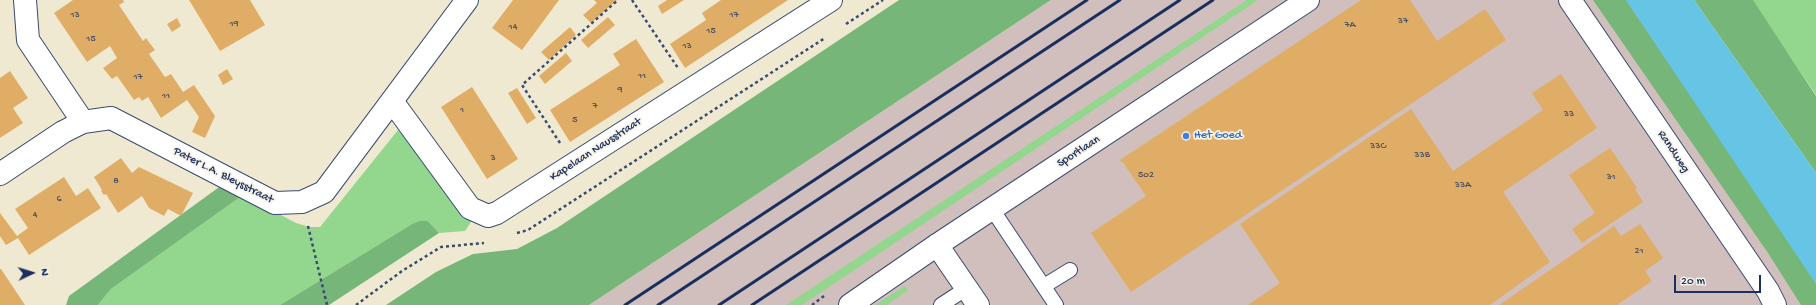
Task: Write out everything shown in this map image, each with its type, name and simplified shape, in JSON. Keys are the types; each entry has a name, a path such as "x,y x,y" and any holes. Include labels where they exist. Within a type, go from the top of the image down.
{"street":[{"path":"25,0 28,40 82,122"},
{"name":"Pater L.A. Bleysstraat","path":"0,174 63,132 82,122 111,118 275,203 302,202 324,192 467,0"},
{"name":"Kapelaan Nausstraat","path":"392,101 470,208 488,216 497,213 831,0"},
{"name":"Sportlaan","path":"850,305 937,245 1308,0"},
{"name":"Randweg","path":"1570,0 1768,291 1775,305"},
{"path":"937,245 972,297"}],"lane":[{"path":"992,209 1056,305"},
{"path":"1044,286 1070,270"},
{"path":"941,305 972,297"}],"path":[{"path":"573,164 522,85 618,0"},
{"path":"632,0 692,88"},
{"path":"302,202 327,305"}],"shaded area":[{"path":"1051,0 1654,0 1816,233 1816,305 589,305"}],"green space":[{"path":"899,0 1051,0 589,305 386,305 436,272 473,254 517,249 557,228"},
{"path":"1247,0 1258,0 802,305 786,305"},
{"path":"1593,0 1626,0 1805,265 1816,284 1816,305 1801,305 1768,253"},
{"path":"1694,0 1753,0 1816,96 1816,173"},
{"path":"1752,0 1816,0 1816,95"},
{"path":"398,130 473,219 465,231 439,233 428,221 412,224 280,305 98,305 111,289 243,195 296,223 309,227 320,227"},
{"path":"222,185 243,195 111,289 98,305 66,305 69,296"},
{"path":"420,221 428,221 439,233 329,305 280,305 412,224"},
{"path":"905,286 908,290 887,305 875,305"}],"water":[{"path":"1626,0 1694,0 1816,173 1816,284"}],"building":[{"path":"73,0 123,0 124,2 119,5 143,41 146,38 155,50 149,54 165,77 171,74 183,92 194,85 215,116 205,138 192,132 199,117 187,100 161,118 148,97 142,101 139,97 134,100 117,76 112,79 103,68 117,58 110,46 87,62 54,13"},
{"path":"189,0 250,0 265,25 220,51"},
{"path":"513,0 559,0 522,50 492,28"},
{"path":"594,0 617,0 591,23 583,15 597,3"},
{"path":"667,0 684,0 662,14 658,6"},
{"path":"721,0 788,0 685,68 670,44 706,20 702,13"},
{"path":"1361,0 1410,0 1437,41 1485,9 1506,40 1131,292 1091,233 1146,196 1120,160"},
{"path":"608,17 615,25 588,48 581,40"},
{"path":"177,18 181,26 172,32 167,24"},
{"path":"570,27 576,35 549,60 541,52"},
{"path":"636,39 664,82 570,142 550,110 620,65 613,54"},
{"path":"566,53 572,61 545,84 539,76"},
{"path":"227,69 233,79 223,85 218,75"},
{"path":"10,71 28,98 13,108 23,123 0,138 0,78"},
{"path":"1561,74 1597,128 1503,192 1550,262 1490,305 1248,305 1280,283 1240,224 1411,109 1453,171 1543,110 1532,93"},
{"path":"472,87 518,159 487,179 441,107"},
{"path":"517,88 536,118 527,124 508,93"},
{"path":"1610,148 1637,188 1635,189 1643,202 1582,243 1572,229 1595,213 1569,175"},
{"path":"121,158 132,173 139,167 193,193 181,216 168,209 164,216 149,208 142,196 118,213 106,194 104,195 101,191 102,190 94,177"},
{"path":"64,177 76,196 88,188 101,208 29,255 18,238 6,245 0,236 0,213 17,236 28,228 15,209"},
{"path":"1640,224 1663,258 1645,271 1652,281 1617,305 1499,305 1614,226 1621,236"},
{"path":"1,269 25,305 0,305"}],"railway":[{"path":"625,305 1087,0"},
{"path":"658,305 1120,0"},
{"path":"719,305 1180,0"},
{"path":"752,305 1213,0"}],"place":[{"name":"Het Goed","path":"1186,136"}]}
